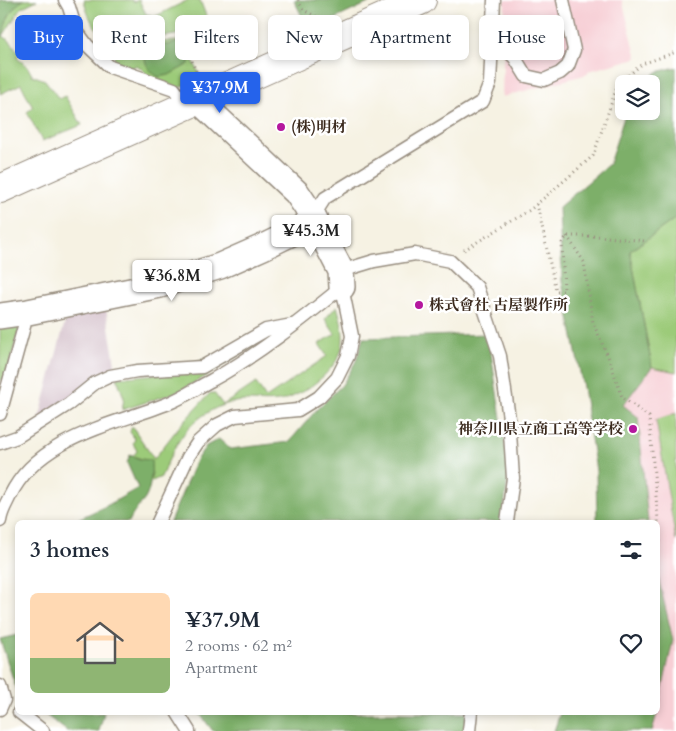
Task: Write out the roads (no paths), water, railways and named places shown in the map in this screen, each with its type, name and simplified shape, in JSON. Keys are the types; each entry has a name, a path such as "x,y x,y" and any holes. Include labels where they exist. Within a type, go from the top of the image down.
{"street":[{"path":"0,189 422,0"},
{"path":"192,103 297,193 312,217 341,279"},
{"path":"0,316 160,285 220,266 302,228 312,217"}],"lane":[{"path":"65,0 76,30 87,45 110,67 174,89 192,103"},
{"path":"493,15 494,0"},
{"path":"516,60 526,76 544,80 560,73 568,66 574,50 562,0"},
{"path":"312,217 325,198 483,101 490,83 491,60"},
{"path":"0,521 1,514 14,486 36,460 82,433 170,402 214,378 275,340 296,324 341,279 374,261 415,254 450,261 477,287 500,356 510,418 512,469 508,520"},
{"path":"159,520 188,457 198,442 216,425 235,416 298,410 319,397 337,378 348,356 352,336 341,279"},
{"path":"0,414 28,312"},
{"path":"0,443 24,432 69,404 95,383 110,376 137,371 202,367 266,330 296,324"},
{"path":"0,686 2,704 15,710"},
{"path":"22,715 43,731"},
{"path":"179,715 190,731"},
{"path":"469,731 471,715"}],"place":[{"name":"(株)明材","path":"281,127"},
{"name":"株式會社 古屋製作所","path":"419,305"},
{"name":"神奈川県立商工高等学校","path":"633,429"}]}
